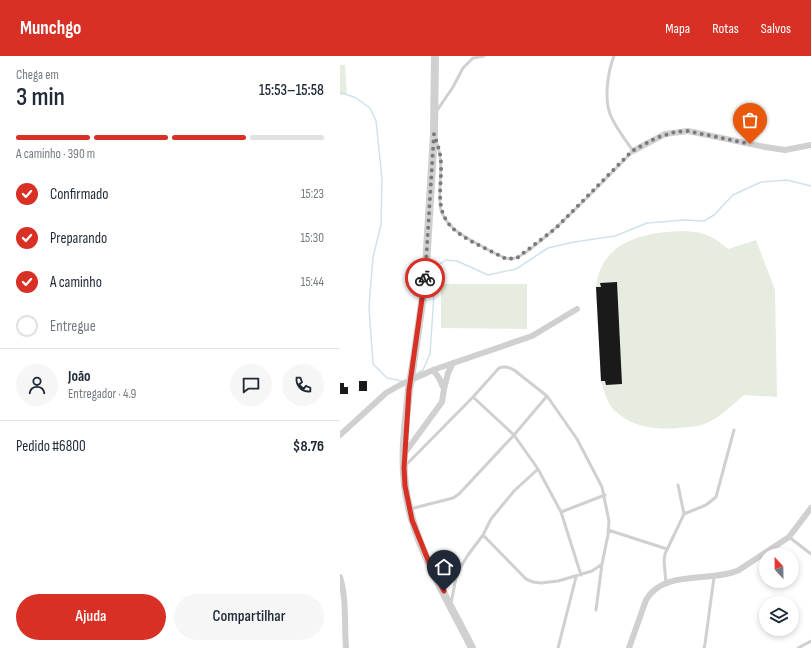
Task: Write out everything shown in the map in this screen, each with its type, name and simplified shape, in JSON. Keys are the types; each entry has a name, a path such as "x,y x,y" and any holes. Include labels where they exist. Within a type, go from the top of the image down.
{"street":[{"path":"435,56 434,134 425,282 409,390 404,454 405,486 412,520 430,565 472,648"},
{"path":"632,151 665,134 688,131 785,150 811,145"},
{"path":"340,435 386,393 409,380 452,363 532,336 577,309"},
{"path":"404,454 442,402 448,373 452,363"},
{"path":"433,370 439,378 444,390"},
{"path":"629,648 646,600 656,588 674,580 714,577 739,570 789,537 811,508"},
{"path":"340,577 343,587 345,606 346,648"}],"lane":[{"path":"434,115 453,87 463,68 473,58 484,56"},
{"path":"434,134 441,162 441,211 447,222 457,232 506,259 517,258 556,228 632,151 610,115 608,107 607,100 609,76 614,56"},
{"path":"404,468 473,397 496,371 503,367 509,367 514,370 547,396 577,439 599,480 605,495 608,530 596,610"},
{"path":"410,509 453,498 465,488 514,435 547,396"},
{"path":"473,397 514,435 538,469 561,512 581,575"},
{"path":"684,514 706,505 716,497 734,430"},
{"path":"450,605 457,573 483,535 491,519 499,508 538,469"},
{"path":"666,583 664,561 667,549 684,514 678,485"},
{"path":"561,512 605,495"},
{"path":"608,530 667,549"},
{"path":"483,535 526,579 533,582 541,583 576,577 592,572 602,564"},
{"path":"789,537 811,554"},
{"path":"558,648 576,577"},
{"path":"704,648 714,577"},
{"path":"798,648 811,641"}],"shaded area":[{"path":"340,65 345,65 347,95 340,95"},
{"path":"683,231 696,232 712,237 728,249 756,240 775,290 777,397 744,395 719,416 702,425 693,427 652,428 627,420 613,409 606,396 601,381 596,287 600,271 606,259 615,249 640,237"},
{"path":"441,284 527,284 527,329 441,328"}],"building":[{"path":"617,282 622,384 606,385 605,381 601,381 596,287 601,287 600,283"},
{"path":"359,381 367,381 367,391 359,391"},
{"path":"340,383 344,383 344,387 348,387 348,394 340,394"}],"waterway":[{"path":"340,92 356,98 370,108 376,121 382,179 381,225 373,257 369,307 373,364 387,378 402,381"},
{"path":"414,375 423,370 430,354 437,266 446,260 457,261 488,275 516,269 548,248 574,242 615,236 647,223 684,220 704,221 714,215 733,195 761,182 787,180 811,186"}],"way so far":[{"path":"425,278 434,134 441,162 441,211 447,222 457,232 506,259 517,258 556,228 632,151 656,138 665,134 688,131 750,144"}],"route":[{"path":"425,278 409,390 404,454 405,486 412,520 430,565 444,591"}]}
